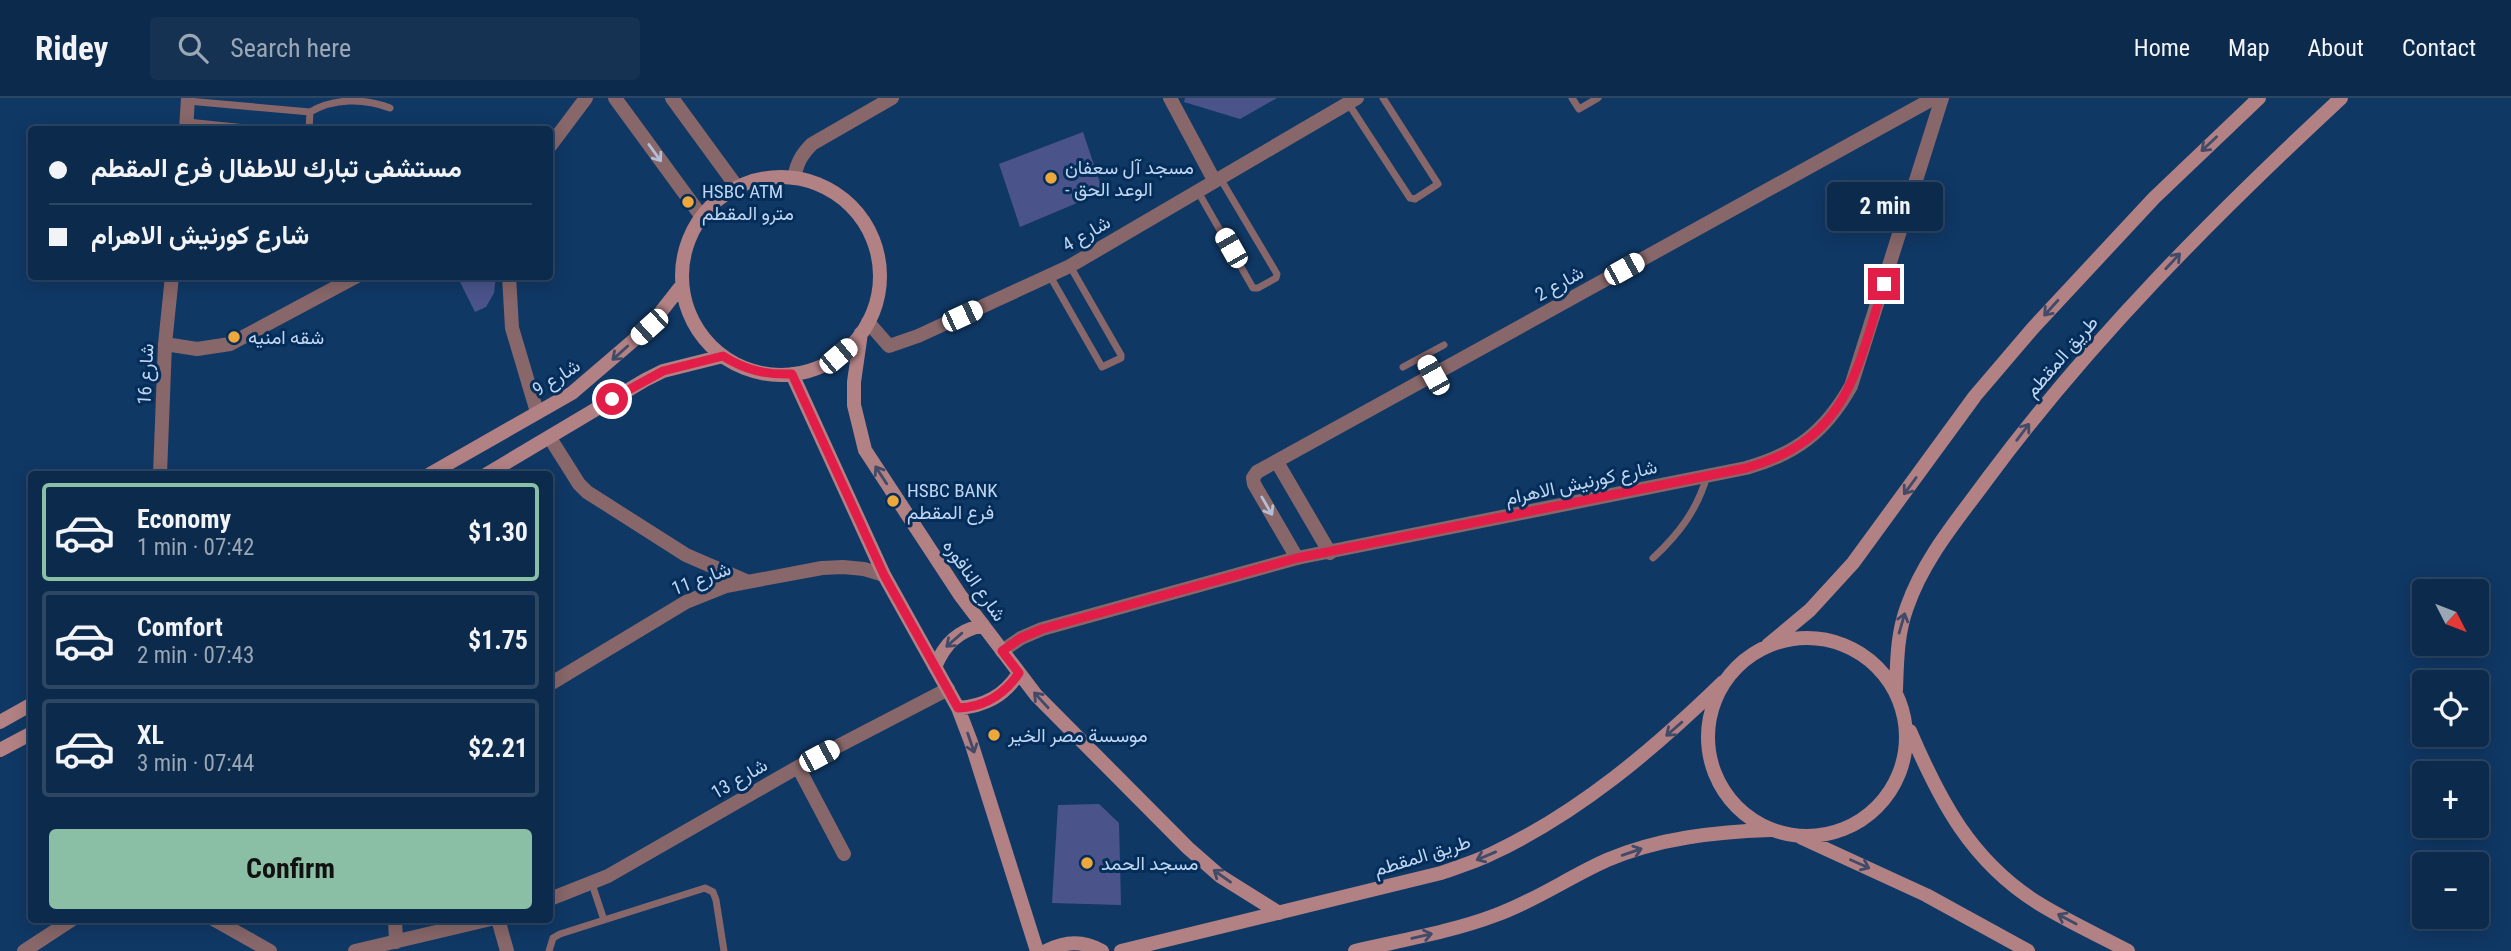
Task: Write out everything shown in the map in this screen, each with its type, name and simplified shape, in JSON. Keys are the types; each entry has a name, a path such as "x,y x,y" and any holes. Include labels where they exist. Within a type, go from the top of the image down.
{"main road":[{"name":"طريق المقطم","path":"1768,645 1810,610 1853,563 1975,396 2033,328 2154,198 2259,98"},
{"name":"طريق المقطم","path":"1896,690 1899,635 1919,578 1933,552 2026,427 2074,369 2178,256 2341,98"},
{"path":"775,177 813,182 830,190 859,214 869,230 879,267 876,304 865,328 850,346 831,361 808,371 792,374 777,375 748,369 723,356 710,345 691,317 682,285 684,256 694,229 702,217 712,205 737,187 755,180 775,177"},
{"name":"شارع 9","path":"435,471 572,393 649,327 682,285"},
{"name":"شارع النافوره","path":"865,328 854,382 854,405 865,450 960,595 1036,695 1204,863 1279,913"},
{"path":"491,471 654,376 723,356"},
{"path":"792,374 884,575 958,708 1037,951"},
{"path":"935,667 948,643 958,635 983,625"},
{"path":"1770,830 1745,815 1725,793 1712,767 1708,738 1712,709 1723,682 1744,661 1768,645 1797,638 1827,639 1854,649 1878,666 1896,690 1906,721 1945,806 1975,848 1994,869 2038,903 2128,951"},
{"path":"958,708 993,699 1003,692 1019,673"},
{"name":"طريق المقطم","path":"1121,951 1441,873 1490,855 1536,830 1616,776 1689,715 1723,682"},
{"path":"0,722 28,706"},
{"path":"1798,836 1824,835 1848,828 1870,814 1888,795 1900,773 1906,747 1906,721"},
{"path":"0,750 28,735"},
{"path":"1355,951 1467,925 1498,915 1607,860 1660,842 1714,832 1770,830 1798,836 1915,889 2028,951"},
{"path":"1046,951 1057,946 1078,943 1102,951"}],"street":[{"path":"553,142 586,98"},
{"path":"615,98 702,217"},
{"path":"672,98 737,187"},
{"path":"794,178 797,164 812,144 892,98"},
{"path":"1170,98 1217,179"},
{"name":"شارع 2","path":"1297,558 1254,484 1253,478 1257,472 1934,98"},
{"name":"شارع كورنيش الاهرام","path":"1002,651 1021,638 1042,629 1297,558 1708,476 1768,462 1789,452 1808,440 1839,406 1851,386 1942,98"},
{"path":"186,126 188,99"},
{"name":"شارع 4","path":"865,328 889,346 918,336 1049,275 1352,100"},
{"name":"شارع 16","path":"160,471 165,344 172,280"},
{"path":"165,344 197,349 230,344 350,280"},
{"path":"509,280 512,328 537,412"},
{"path":"550,438 587,492 687,555 747,582"},
{"path":"1277,462 1330,552"},
{"name":"شارع 11","path":"553,682 686,602 716,590 822,568 864,569 884,575"},
{"name":"شارع 13","path":"553,898 592,884 798,767 947,689"},
{"path":"798,767 844,854"},
{"path":"23,951 67,923"},
{"path":"221,923 270,951"},
{"path":"395,923 396,942"},
{"path":"355,951 474,923"},
{"path":"499,923 507,951"}],"lane":[{"path":"1352,100 1410,198 1415,200 1437,184 1383,98"},
{"path":"1572,98 1579,108 1598,98"},
{"path":"188,99 310,112 330,103 358,99 380,103 390,108"},
{"path":"309,126 310,112"},
{"path":"1197,190 1253,288 1258,288 1276,278 1276,274 1217,179"},
{"path":"1049,275 1102,366 1106,367 1121,358 1121,355 1070,265"},
{"path":"1403,368 1444,345"},
{"path":"1422,357 1433,375"},
{"path":"1653,558 1687,522 1700,501 1708,476"},
{"path":"592,884 604,920"},
{"path":"549,951 553,938 560,934 705,888 713,892 716,900 724,951"}],"building":[{"path":"1185,98 1277,98 1240,119 1184,102"},
{"name":"مسجد آل سعفان - الوعد الحق","path":"1083,132 1103,192 1020,227 999,164"},
{"path":"459,280 496,280 494,293 486,307 475,312"},
{"name":"مسجد الحمد","path":"1099,804 1119,823 1121,905 1052,903 1058,805"}],"place":[{"name":"مسجد آل سعفان - الوعد الحق","path":"1051,178"},
{"name":"HSBC ATM مترو المقطم","path":"688,202"},
{"name":"شقه امنيه","path":"234,337"},
{"name":"HSBC BANK فرع المقطم","path":"893,501"},
{"name":"موسسة مصر الخير","path":"994,735"},
{"name":"مسجد الحمد","path":"1087,863"}],"route":[{"path":"612,399 663,371 723,356 735,364 763,373 792,374 884,575 958,708 970,707 993,699 1012,683 1019,673 1002,651 1021,638 1042,629 1297,558 1768,462 1808,440 1839,406 1851,386 1884,284"}]}
